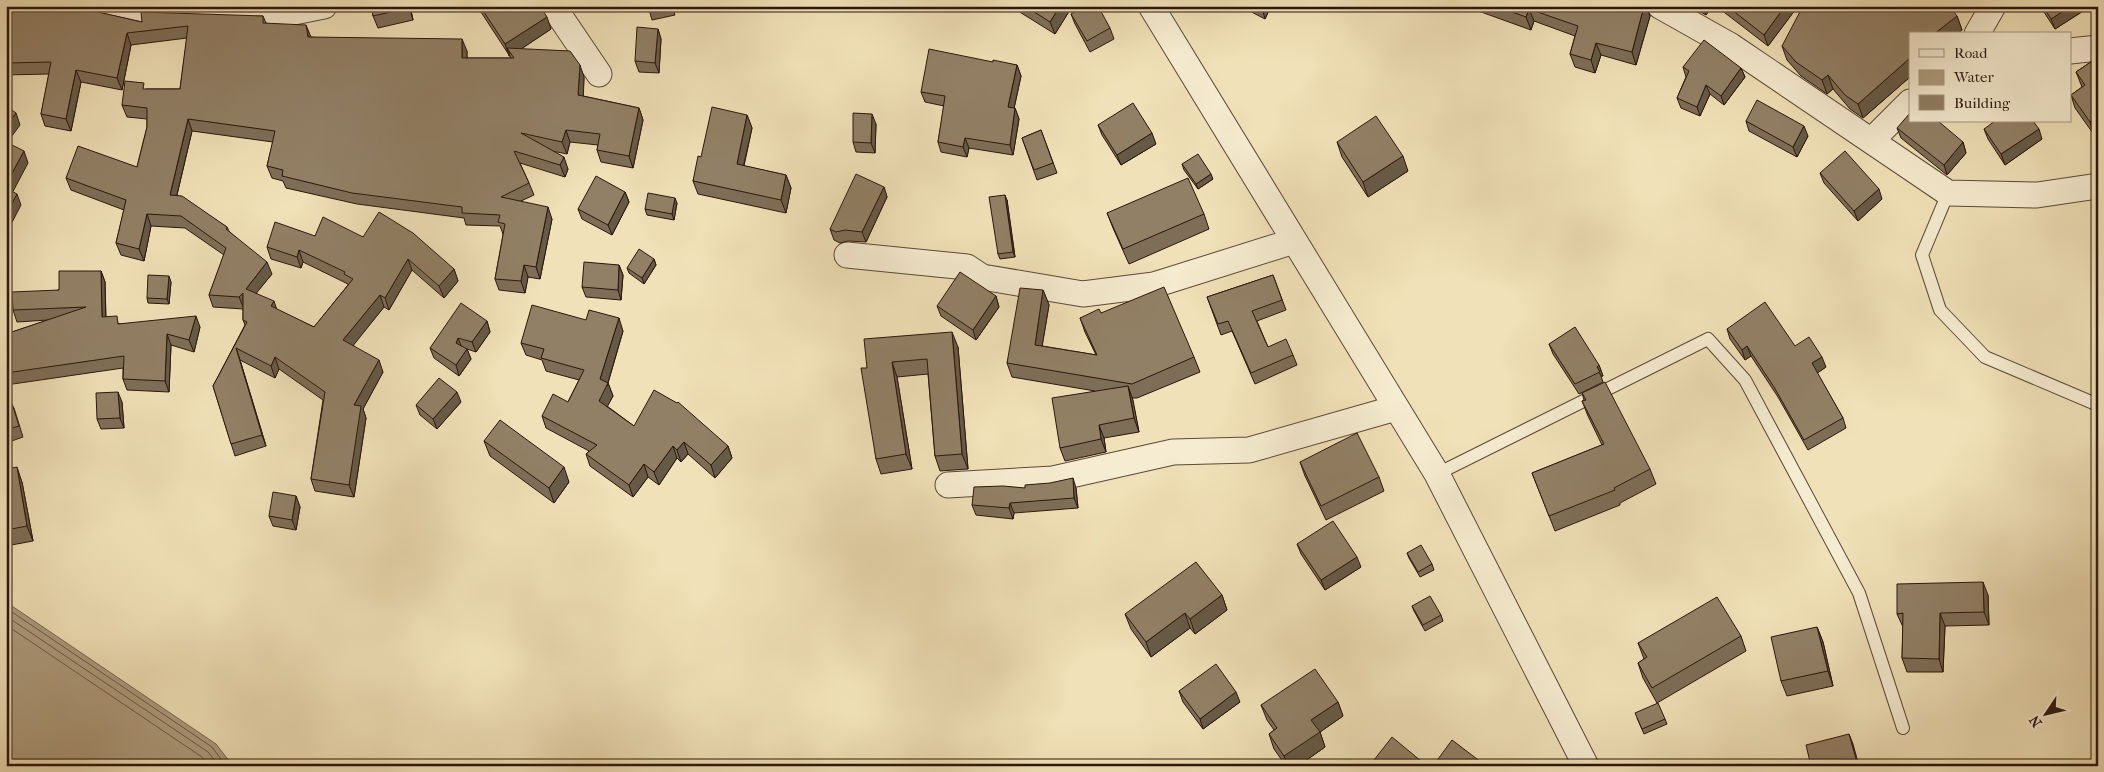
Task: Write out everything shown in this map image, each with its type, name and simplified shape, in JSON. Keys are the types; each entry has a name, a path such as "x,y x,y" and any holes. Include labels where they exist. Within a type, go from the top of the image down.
{"street":[{"path":"111,6 126,9 284,14 324,6"},
{"path":"553,6 599,74"},
{"path":"1151,6 1437,474 1584,765"},
{"path":"1660,6 1732,46 1948,193 2037,195 2098,186"},
{"path":"1979,32 1994,6"},
{"path":"2072,51 2098,48"},
{"path":"1872,140 1909,103"},
{"path":"847,255 967,267 982,277 1083,294 1154,285 1294,241"},
{"path":"948,485 1053,479 1173,452 1249,450 1396,408"}],"lane":[{"path":"1948,193 1922,256 1940,310 1985,357 2098,405"},
{"path":"1437,474 1708,339 1745,380 1859,593 1903,728"}],"water":[{"path":"6,602 216,744 233,766 6,766"}],"building":[{"path":"9,6 86,6 85,9 142,22 141,12 263,16 263,23 306,25 308,37 462,39 462,58 514,58 507,48 570,51 580,65 578,95 639,108 629,156 597,150 600,134 566,130 562,142 521,133 564,157 560,165 514,151 529,183 501,197 548,207 536,267 524,265 521,281 495,279 505,224 498,222 500,215 462,213 462,207 352,193 282,176 283,170 267,166 275,131 188,119 170,195 182,196 227,227 226,229 267,262 246,289 274,301 271,306 314,327 353,279 344,274 345,272 299,250 297,257 267,247 275,222 315,236 323,217 363,237 379,212 413,233 454,269 439,286 408,259 385,298 380,295 343,340 379,360 354,405 361,406 349,485 311,479 325,392 275,357 271,366 236,348 262,435 231,444 213,386 247,322 243,320 243,293 239,297 209,295 226,248 181,216 147,214 139,249 116,243 126,200 66,178 78,146 137,167 147,127 147,108 122,105 125,81 144,83 143,89 180,89 188,26 127,33 117,78 76,70 66,119 41,114 51,62 6,63 6,14"},
{"path":"371,6 409,6 409,8 373,16"},
{"path":"480,6 540,6 547,17 505,44"},
{"path":"648,6 666,6 649,10"},
{"path":"1025,6 1060,6 1050,22"},
{"path":"1085,6 1098,6 1110,28 1087,41 1071,14"},
{"path":"1496,6 1644,6 1632,52 1596,43 1591,60 1570,54 1578,26 1529,9 1526,17"},
{"path":"1727,6 1785,6 1764,35"},
{"path":"1803,6 1949,6 1957,16 1937,32 1909,32 1909,59 1858,104 1845,95 1828,75 1822,80 1796,62 1782,46"},
{"path":"2043,6 2071,6 2051,19"},
{"path":"637,27 658,29 655,63 635,61"},
{"path":"1704,40 1741,68 1721,96 1706,85 1697,107 1677,98 1689,71 1683,67"},
{"path":"929,49 1017,65 1008,107 1015,108 1010,145 965,138 963,147 938,142 945,96 921,92"},
{"path":"2098,57 2098,117 2090,122 2072,96 2072,94 2085,85 2076,72"},
{"path":"1757,100 1804,126 1793,147 1746,121"},
{"path":"1133,103 1152,133 1117,155 1098,125"},
{"path":"6,106 16,113 6,126"},
{"path":"712,107 747,115 737,164 786,175 781,200 693,181 698,156 701,157"},
{"path":"853,113 872,114 871,143 853,142"},
{"path":"1909,114 1909,122 1939,122 1963,142 1944,165 1897,128"},
{"path":"1376,116 1403,156 1363,182 1337,142"},
{"path":"1994,122 2034,122 2039,129 2001,154 1984,129"},
{"path":"1041,130 1053,163 1034,170 1022,138"},
{"path":"6,142 24,151 6,184"},
{"path":"1845,151 1879,189 1854,211 1820,173"},
{"path":"1198,154 1211,174 1196,184 1182,164"},
{"path":"856,174 884,187 862,232 845,230 836,232 830,229"},
{"path":"596,176 625,192 608,225 578,209"},
{"path":"1188,178 1204,214 1123,249 1107,213"},
{"path":"6,188 17,194 6,214"},
{"path":"648,193 675,198 672,214 645,209"},
{"path":"1005,195 1013,252 998,254 989,197"},
{"path":"639,249 654,259 642,278 627,268"},
{"path":"584,262 619,265 618,290 582,287"},
{"path":"59,271 101,271 102,317 117,316 118,324 196,316 189,340 167,334 165,381 123,379 124,356 6,373 6,334 86,307 13,310 12,292 59,290"},
{"path":"960,272 996,296 973,330 937,306"},
{"path":"148,275 169,276 167,299 147,298"},
{"path":"1273,275 1282,300 1252,311 1268,347 1286,339 1293,355 1251,373 1228,321 1218,324 1207,297"},
{"path":"1164,287 1194,357 1132,384 1007,363 1020,288 1043,290 1035,345 1097,355 1080,318 1099,309 1101,313"},
{"path":"1765,302 1795,346 1809,337 1822,357 1812,363 1843,418 1804,440 1774,387 1747,346 1742,350 1727,329"},
{"path":"461,303 487,321 472,342 458,338 456,343 467,349 456,365 430,348"},
{"path":"532,305 586,320 589,310 619,318 600,379 608,383 599,401 634,426 654,390 678,402 728,446 711,465 684,442 677,450 673,446 654,472 644,464 629,485 586,454 597,445 542,416 553,394 568,402 584,370 541,358 544,349 521,343"},
{"path":"1575,327 1599,365 1597,367 1600,372 1575,384 1549,344"},
{"path":"952,332 962,454 935,456 927,359 892,362 906,454 876,459 861,368 867,368 864,339"},
{"path":"439,378 457,392 433,419 416,405"},
{"path":"1605,382 1650,469 1614,488 1615,490 1549,516 1532,473 1604,444 1582,401 1586,400 1582,393"},
{"path":"1128,386 1134,418 1099,425 1101,439 1060,448 1052,398"},
{"path":"118,392 120,418 97,419 96,393"},
{"path":"6,397 10,397 19,426 6,430"},
{"path":"500,420 564,467 549,488 484,441"},
{"path":"1357,433 1379,477 1321,506 1300,462"},
{"path":"17,467 27,526 6,530 6,469"},
{"path":"1073,478 1074,498 1010,503 1009,508 972,505 974,487 1003,486 1025,488 1025,485 1050,483"},
{"path":"273,492 296,496 292,520 269,516"},
{"path":"1333,521 1357,557 1321,580 1297,544"},
{"path":"1421,545 1432,564 1418,572 1407,553"},
{"path":"1196,562 1222,595 1190,619 1185,613 1146,642 1125,614"},
{"path":"1983,582 1984,612 1940,613 1939,659 1902,658 1903,613 1897,614 1897,584"},
{"path":"1430,596 1441,615 1423,625 1412,606"},
{"path":"1717,597 1741,636 1652,688 1638,663 1647,657 1638,643"},
{"path":"1817,627 1828,671 1781,681 1771,637"},
{"path":"1216,664 1236,692 1200,719 1179,691"},
{"path":"1315,669 1338,702 1311,720 1320,732 1284,756 1269,734 1277,728 1261,705"},
{"path":"1658,703 1665,719 1642,729 1635,713"},
{"path":"1849,734 1858,766 1811,766 1806,745"},
{"path":"1392,737 1427,766 1382,766 1374,760"},
{"path":"1452,740 1481,762 1478,766 1433,766"}]}
